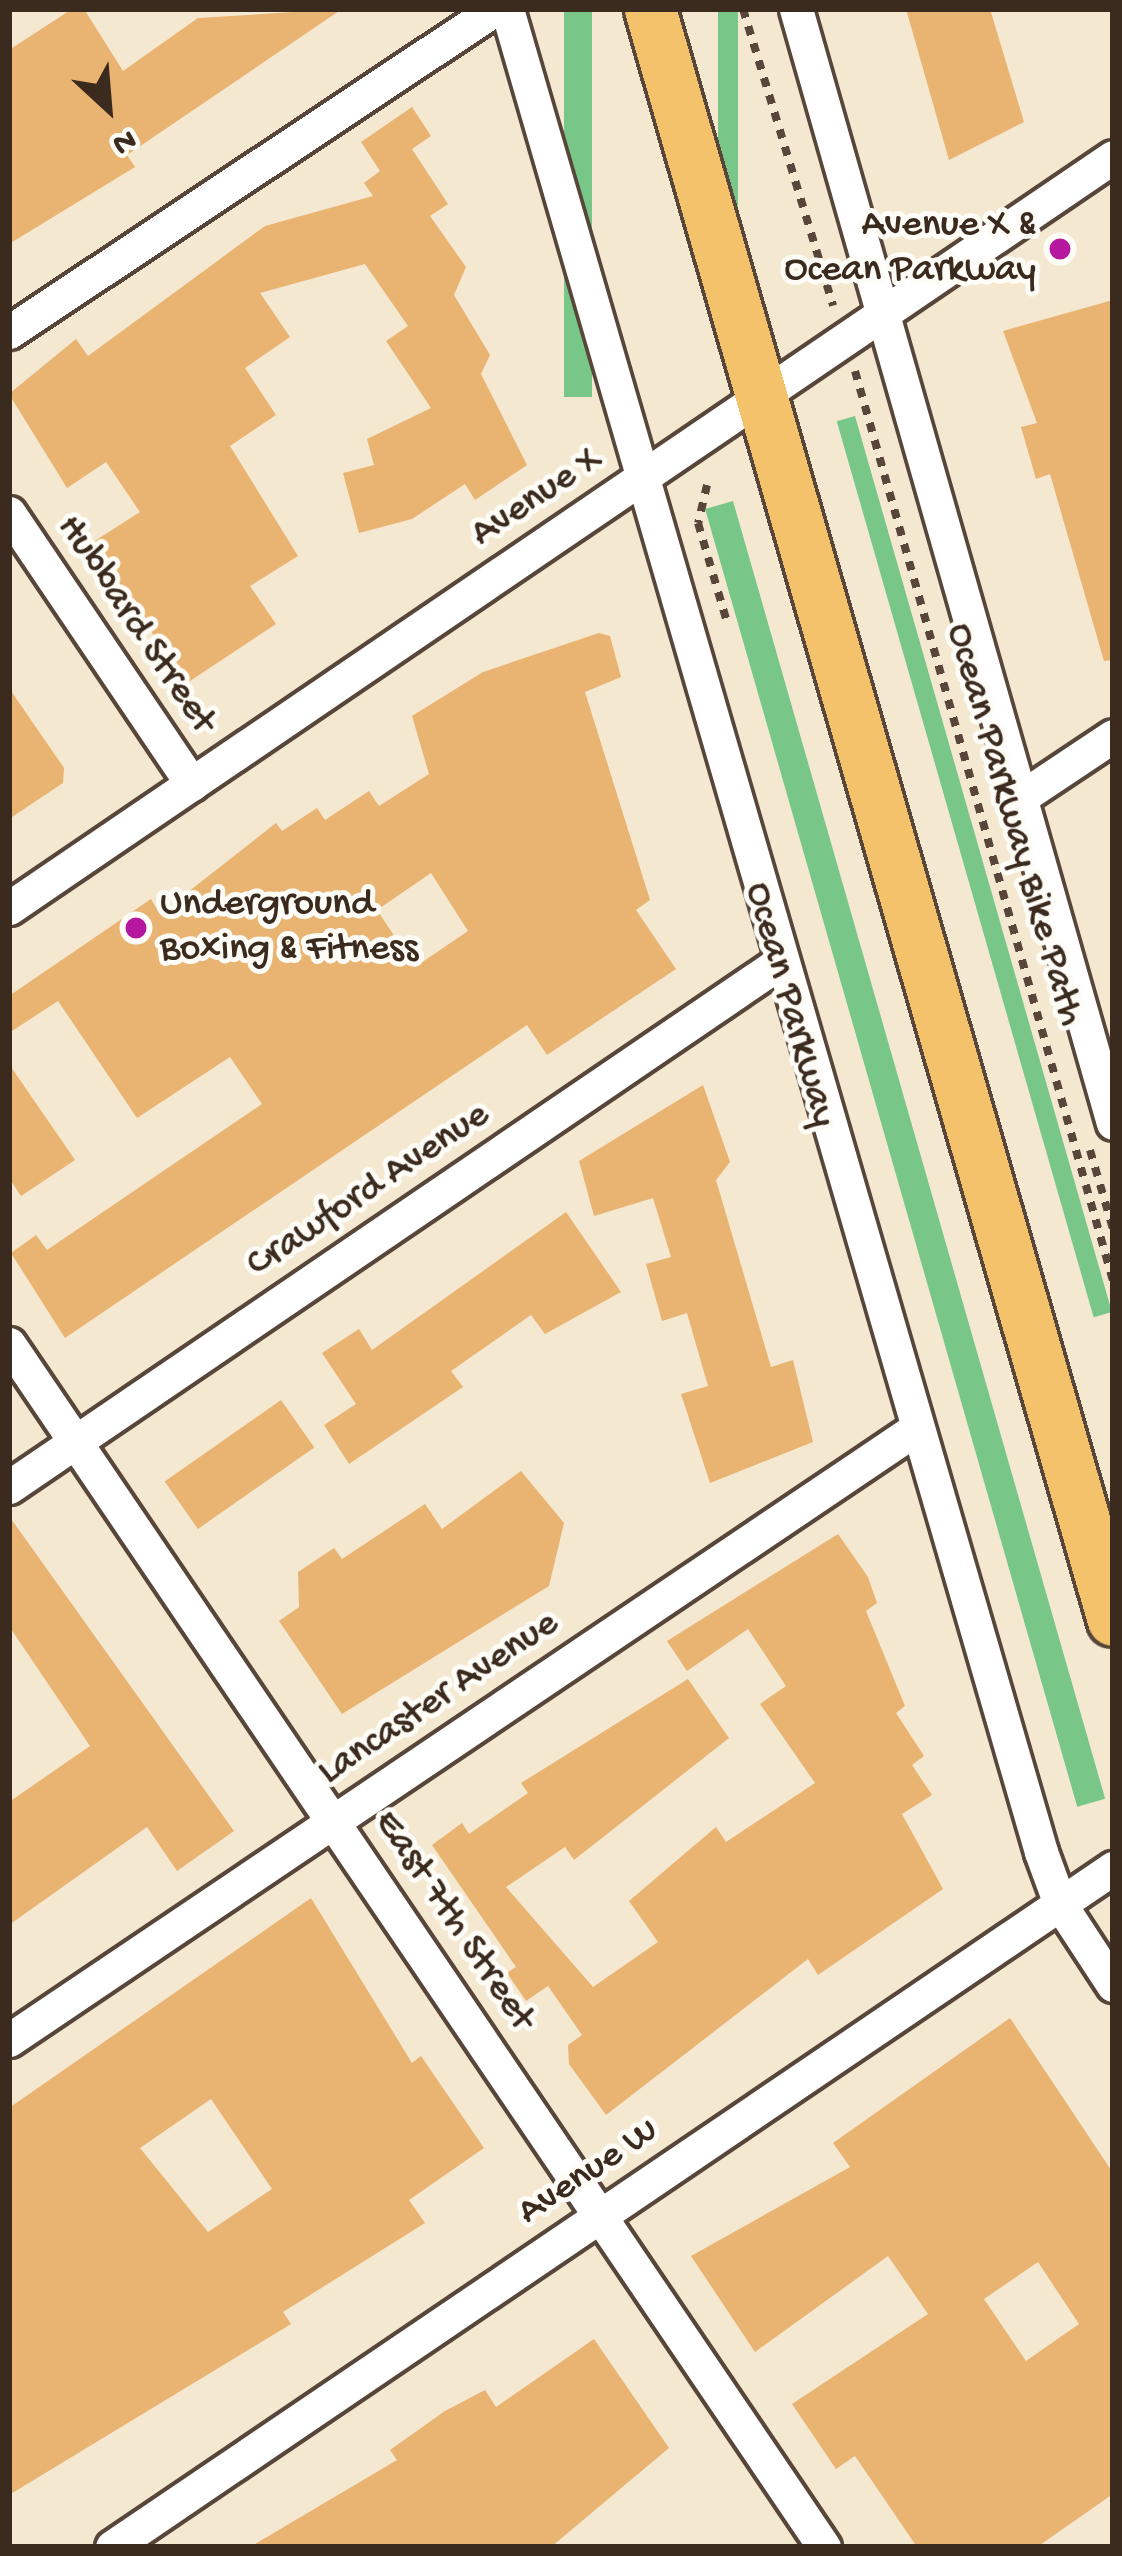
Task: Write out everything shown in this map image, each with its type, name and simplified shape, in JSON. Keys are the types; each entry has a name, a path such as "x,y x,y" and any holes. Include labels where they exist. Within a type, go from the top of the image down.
{"main road":[{"path":"650,9 1113,1620"}],"street":[{"path":"9,332 495,9"},
{"name":"Ocean Parkway","path":"507,9 776,965 1060,1904 1113,1985"},
{"path":"796,9 1017,800 1113,1123"},
{"name":"Avenue X","path":"9,908 1113,157"},
{"name":"Hubbard Street","path":"9,513 192,784"},
{"path":"1017,800 1113,736"},
{"name":"Crawford Avenue","path":"9,1487 776,965"},
{"name":"East 7th Street","path":"9,1344 824,2547"},
{"name":"Lancaster Avenue","path":"9,2040 917,1428"},
{"name":"Avenue W","path":"112,2547 1113,1868"}],"path":[{"path":"743,9 832,302"},
{"name":"Ocean Parkway Bike Path","path":"860,385 1113,1281"}],"green space":[{"path":"564,9 592,9 592,397 564,397"},
{"path":"718,9 738,9 738,288 718,288"},
{"path":"855,416 1112,1312 1094,1317 837,421"},
{"path":"733,501 1105,1799 1077,1807 705,509"}],"building":[{"path":"72,9 84,9 123,71 198,18 342,9 127,155 135,167 9,244 9,50"},
{"path":"906,9 990,9 1024,122 949,160"},
{"path":"412,107 431,136 412,149 448,204 430,216 466,267 454,295 490,355 481,374 527,465 475,500 465,484 412,519 359,533 343,473 374,465 367,439 431,408 386,341 408,326 365,264 260,293 290,337 245,368 276,415 230,446 298,556 250,586 276,624 187,683 90,544 140,512 106,462 67,488 9,394 76,339 88,356 265,226 373,196 364,183 380,171 361,142"},
{"path":"1113,300 1113,660 1104,661 1050,474 1036,479 1021,427 1037,423 1003,331"},
{"path":"599,633 610,636 621,677 585,692 650,900 636,910 676,969 547,1055 527,1025 65,1338 11,1253 36,1235 47,1250 262,1104 230,1057 137,1118 58,1001 9,1033 9,996 151,899 160,914 276,823 282,831 317,808 325,820 369,791 379,806 429,774 412,716 483,672","holes":["431,873 468,931 415,967 377,910"]},
{"path":"9,688 64,768 63,783 9,819"},
{"path":"9,1064 75,1160 21,1196 9,1178"},
{"path":"703,1085 730,1162 716,1180 771,1367 793,1360 813,1442 710,1483 681,1394 708,1386 687,1313 662,1321 646,1264 671,1257 653,1198 594,1216 579,1161"},
{"path":"566,1212 621,1292 545,1334 531,1315 451,1371 463,1387 349,1464 324,1425 356,1404 322,1353 359,1329 372,1350"},
{"path":"281,1400 314,1448 198,1529 165,1481"},
{"path":"521,1471 564,1523 549,1586 342,1714 279,1621 299,1607 298,1572 334,1548 342,1559 425,1504 442,1529"},
{"path":"9,1516 234,1831 177,1871 147,1827 9,1925 9,1802 90,1746 9,1626"},
{"path":"838,1534 868,1577 877,1603 866,1611 905,1706 896,1713 924,1756 912,1765 932,1795 902,1814 943,1889 818,1975 808,1959 606,2115 569,2064 568,2045 582,2035 548,1986 526,2001 507,1973 516,1967 432,1845 462,1823 469,1834 528,1793 521,1783 688,1679 729,1738 574,1860 565,1847 506,1887 593,1987 658,1942 629,1901 716,1827 726,1842 815,1783 760,1704 786,1686 748,1629 687,1671 667,1641"},
{"path":"311,1898 412,2063 421,2056 484,2148 409,2200 425,2223 283,2312 291,2324 9,2495 9,2108","holes":["211,2099 272,2189 208,2232 140,2148"]},
{"path":"1010,2018 1113,2173 1113,2494 1037,2547 917,2547 855,2456 836,2469 792,2404 928,2314 888,2256 755,2352 691,2256 850,2167 833,2143","holes":["1038,2262 1079,2324 1026,2361 984,2299"]},
{"path":"594,2339 669,2448 551,2547 250,2547 397,2460 390,2450 445,2411 485,2390 496,2407"}],"place":[{"name":"Avenue X & Ocean Parkway","path":"1060,249"},
{"name":"Underground Boxing & Fitness","path":"136,928"}]}
